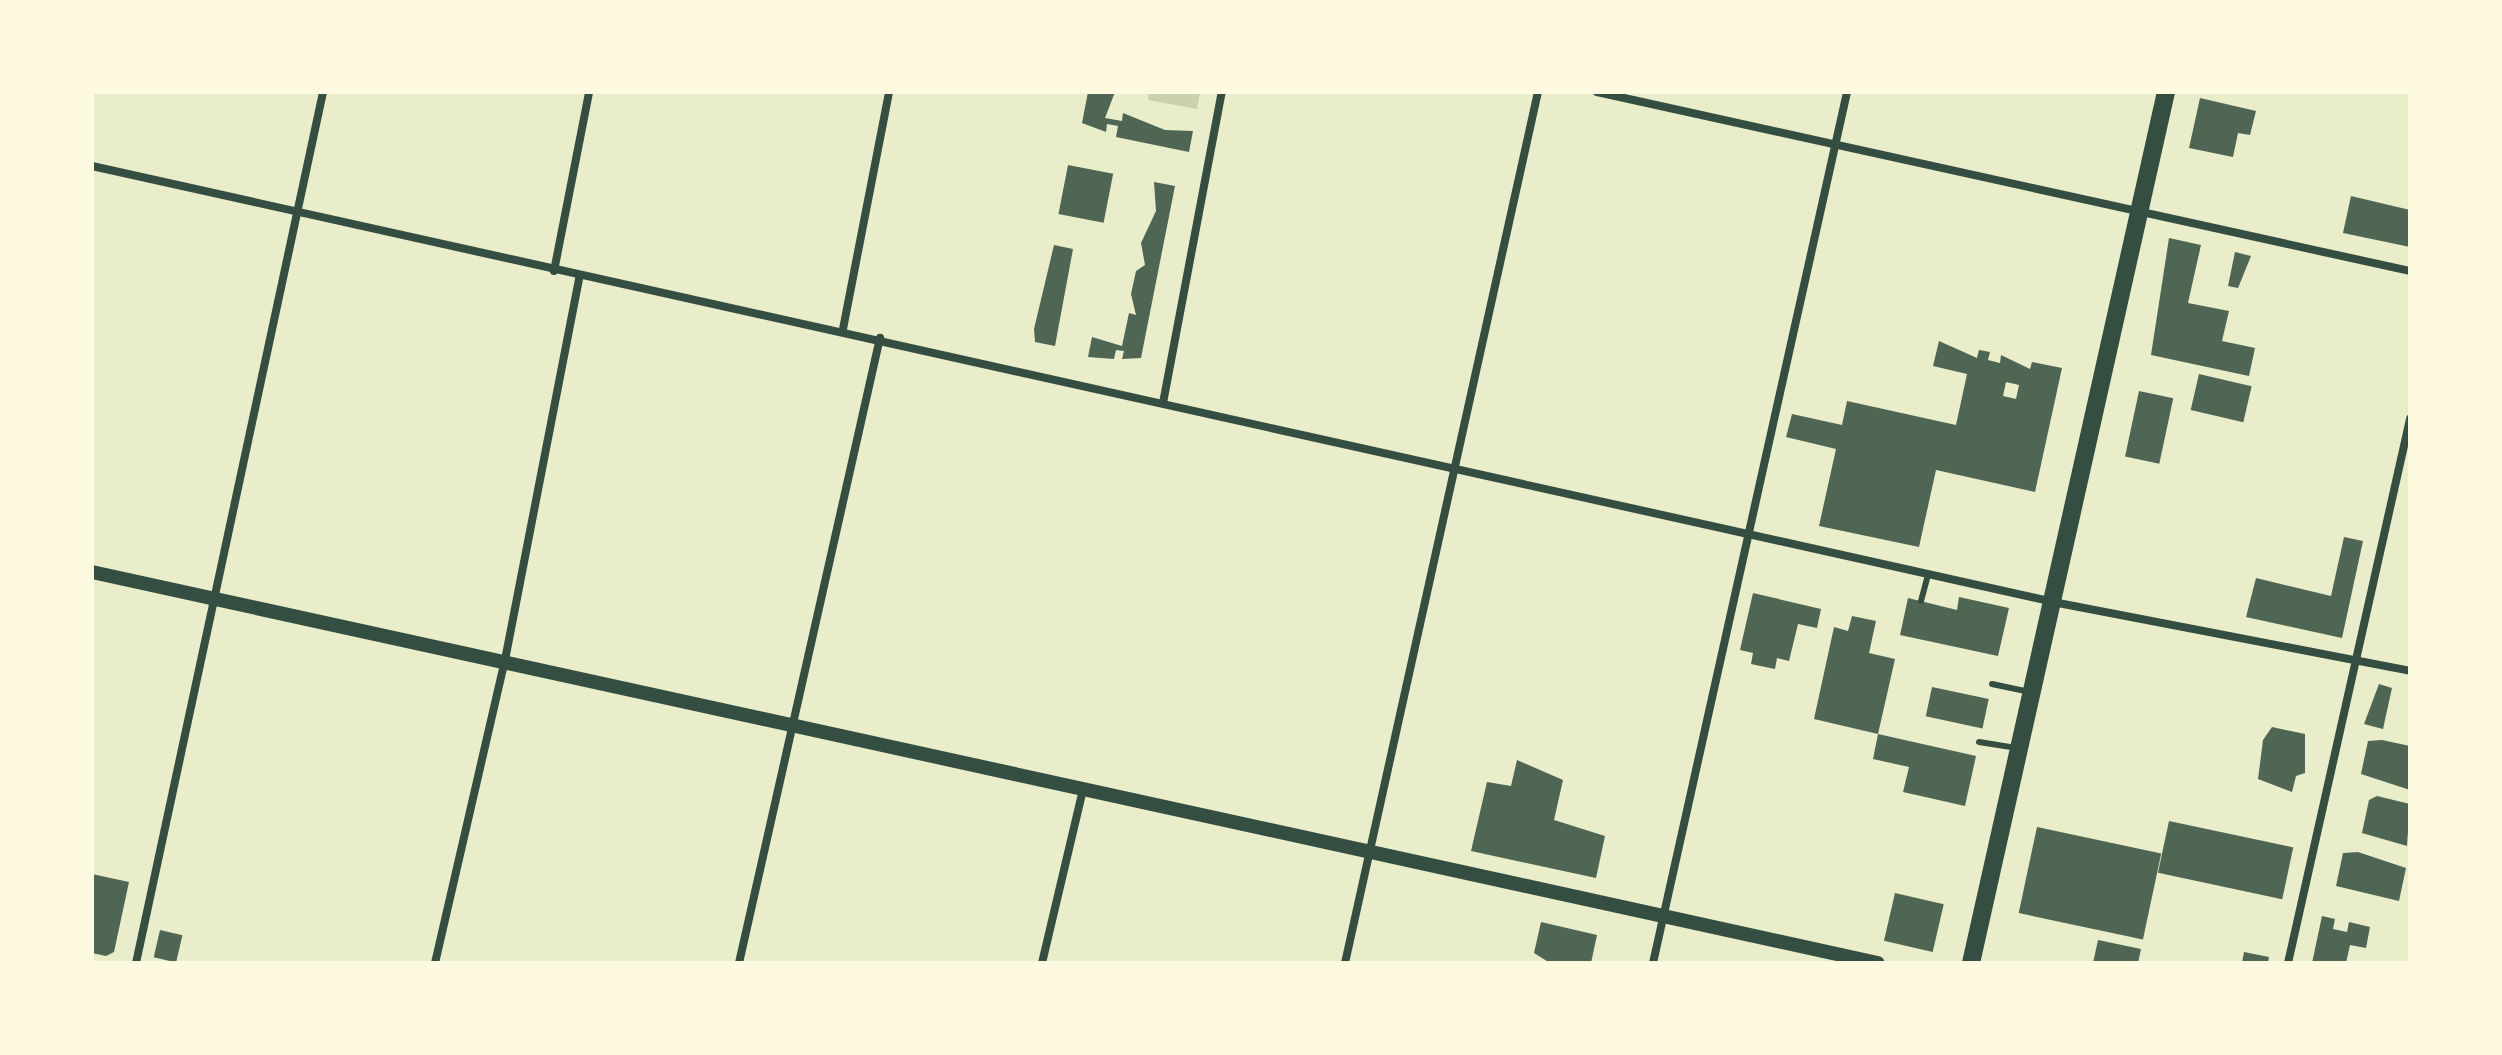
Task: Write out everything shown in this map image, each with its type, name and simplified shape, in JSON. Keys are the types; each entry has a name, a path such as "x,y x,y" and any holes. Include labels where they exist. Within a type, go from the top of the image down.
{"main road":[{"path":"1971,963 2166,92"}],"street":[{"path":"136,963 323,92"},
{"path":"554,271 589,92"},
{"path":"843,329 889,92"},
{"path":"1163,403 1222,92"},
{"path":"1345,963 1538,92"},
{"path":"1597,92 2139,215 2410,271"},
{"path":"1653,963 1752,535 1847,92"},
{"path":"92,166 300,210 554,271 843,329 2053,602 2410,671"},
{"path":"435,963 504,665 580,275"},
{"path":"739,963 880,338"},
{"path":"2288,963 2410,419"},
{"path":"92,572 504,665 1878,963"},
{"path":"1042,963 1083,790"}],"lane":[{"path":"1921,601 1928,574"},
{"path":"1992,684 2032,693"},
{"path":"1979,742 2019,749"}],"green space":[{"path":"1149,92 1200,92 1197,109 1148,100"}],"building":[{"path":"1088,92 1115,92 1105,118 1122,121 1123,113 1165,130 1193,131 1189,152 1116,137 1118,126 1107,124 1106,132 1082,123"},
{"path":"2200,98 2256,111 2250,135 2238,133 2233,157 2189,148"},
{"path":"1068,165 1113,174 1104,223 1058,214"},
{"path":"1154,182 1175,186 1141,358 1122,359 1124,351 1116,350 1114,359 1088,357 1092,337 1122,346 1129,313 1136,315 1131,294 1136,271 1145,265 1141,243 1156,211"},
{"path":"2351,196 2410,210 2410,247 2343,233"},
{"path":"2169,238 2201,245 2188,303 2229,311 2222,341 2255,348 2249,376 2151,355"},
{"path":"1054,245 1073,249 1055,346 1035,342 1034,329"},
{"path":"2235,252 2251,256 2238,288 2228,286"},
{"path":"1939,341 1977,358 1979,350 1990,352 1988,360 2000,363 2001,355 2030,369 2032,362 2062,368 2035,492 1936,470 1919,547 1819,526 1836,449 1786,437 1792,414 1842,425 1847,401 1956,425 1967,374 1933,366","holes":["2006,382 2019,385 2016,399 2003,396"]},
{"path":"2199,374 2252,386 2243,422 2191,410"},
{"path":"2139,391 2173,398 2159,464 2125,457"},
{"path":"2344,537 2363,541 2342,638 2246,617 2256,578 2331,596"},
{"path":"1753,593 1821,609 1817,628 1798,624 1789,661 1777,658 1775,669 1751,664 1753,653 1740,650"},
{"path":"1959,597 2009,608 1998,656 1900,635 1908,598 1957,610"},
{"path":"1852,616 1876,621 1869,653 1895,659 1878,734 1814,719 1834,627 1848,631"},
{"path":"2379,684 2392,688 2383,729 2364,724"},
{"path":"1932,687 1989,699 1982,728 1926,716"},
{"path":"2272,727 2305,734 2305,773 2296,776 2292,792 2258,779 2263,740"},
{"path":"1878,734 1976,756 1965,806 1903,792 1909,767 1873,759"},
{"path":"2382,740 2410,746 2410,790 2361,774 2368,741"},
{"path":"1517,760 1563,780 1554,820 1605,836 1596,878 1471,851 1487,782 1511,786"},
{"path":"2377,796 2410,804 2407,846 2362,833 2369,800"},
{"path":"2169,821 2293,847 2282,899 2158,873"},
{"path":"2037,827 2161,853 2143,939 2019,913"},
{"path":"2358,852 2406,868 2399,901 2336,886 2343,853"},
{"path":"92,874 129,882 114,952 106,956 92,953"},
{"path":"1895,893 1944,904 1933,952 1884,941"},
{"path":"2322,916 2335,919 2333,929 2347,932 2349,922 2370,927 2366,948 2350,945 2346,963 2312,963"},
{"path":"1541,922 1597,935 1591,963 1550,963 1534,953"},
{"path":"160,930 182,935 176,962 154,957"},
{"path":"2098,940 2141,949 2138,963 2093,963"},
{"path":"2244,952 2269,957 2268,963 2242,963"}]}
